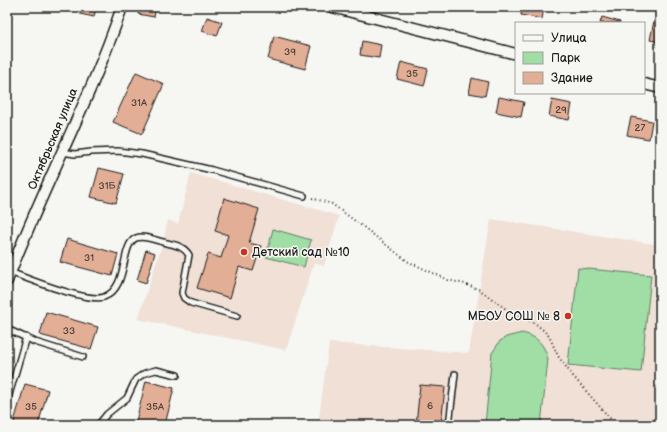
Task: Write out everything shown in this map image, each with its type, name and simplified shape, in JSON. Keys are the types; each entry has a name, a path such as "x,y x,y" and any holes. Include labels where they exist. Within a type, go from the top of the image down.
{"street":[{"name":"Октябрьская улица","path":"9,277 61,152 110,42 122,7"},
{"path":"332,7 515,54"},
{"path":"645,84 660,88"}],"lane":[{"path":"61,152 75,154 118,151 142,154 212,170 304,196"},
{"path":"9,277 67,292 98,298 104,297 117,287 130,245 135,238 143,238 181,247 189,255 182,293 184,298 191,302 237,316"},
{"path":"7,329 35,342 83,357"},
{"path":"7,402 26,338"},
{"path":"98,425 106,414 127,398 136,379 145,373 156,370 178,375"},
{"path":"449,425 455,374"}],"path":[{"path":"304,196 332,204 407,261 448,280 465,284 480,290 510,312 536,324 549,336 558,356 616,425"}],"shaded area":[{"name":"Детский сад №10","path":"191,173 339,216 324,266 314,263 286,350 138,319 163,242 168,220 178,224"},
{"name":"МБОУ СОШ № 8","path":"491,219 660,245 660,425 318,425 329,343 469,353"}],"green space":[{"path":"273,229 311,240 304,267 266,257"},
{"path":"578,268 651,275 641,372 568,365"},
{"path":"522,333 532,336 542,345 548,359 541,425 485,425 492,353 500,341 506,337"}],"building":[{"path":"81,7 96,7 94,17 80,14"},
{"path":"139,7 156,7 154,17 138,14"},
{"path":"522,7 544,7 542,19 521,15"},
{"path":"207,17 222,22 217,36 202,31"},
{"path":"602,17 620,22 600,22"},
{"path":"654,21 660,23 660,42 650,40"},
{"path":"274,36 311,46 305,69 268,59"},
{"path":"362,41 381,45 379,58 360,55"},
{"path":"401,62 428,69 424,86 397,79"},
{"path":"136,72 164,84 142,134 113,122"},
{"path":"472,78 488,82 485,96 469,93"},
{"path":"499,97 524,102 521,117 496,112"},
{"path":"552,100 572,104 569,120 549,116"},
{"path":"631,117 652,121 649,139 627,135"},
{"path":"99,168 124,174 116,203 91,197"},
{"path":"224,198 259,209 249,243 261,246 253,271 239,267 230,298 197,288 208,254 221,258 228,235 215,231"},
{"path":"67,239 118,254 112,276 60,262"},
{"path":"146,250 155,253 146,283 137,280"},
{"path":"46,312 98,327 91,349 40,335"},
{"path":"146,381 174,388 165,425 135,425"},
{"path":"25,384 48,390 38,425 13,425"},
{"path":"420,385 445,387 441,425 416,425"}],"place":[{"name":"Детский сад №10","path":"244,252"},
{"name":"МБОУ СОШ № 8","path":"568,316"}]}
